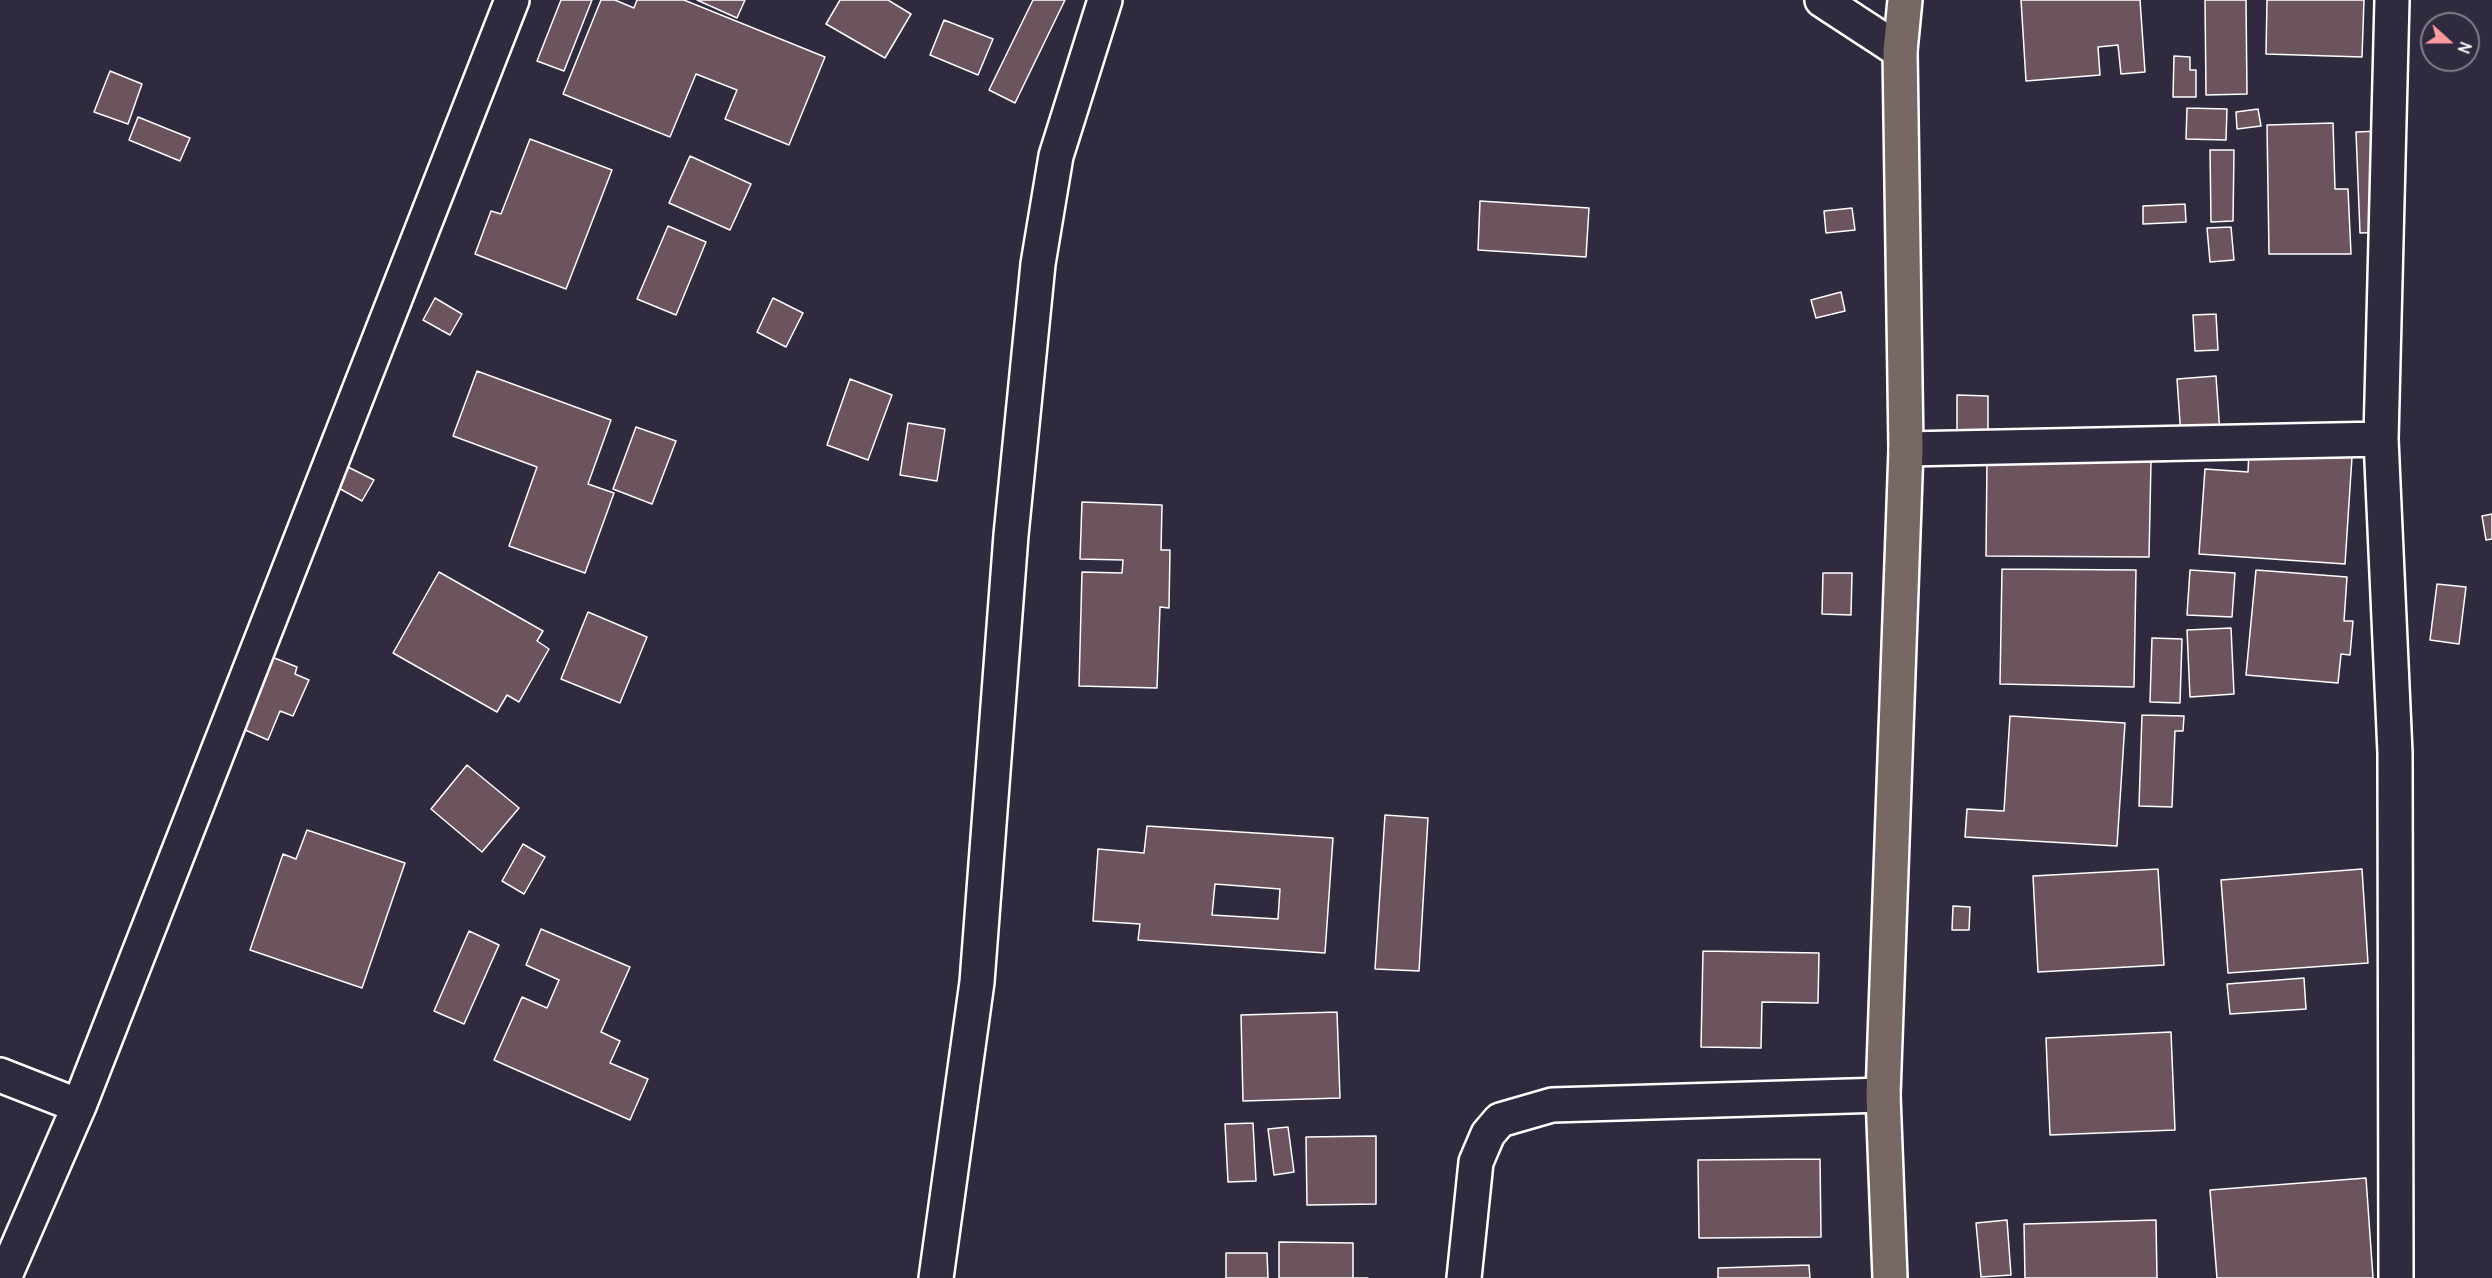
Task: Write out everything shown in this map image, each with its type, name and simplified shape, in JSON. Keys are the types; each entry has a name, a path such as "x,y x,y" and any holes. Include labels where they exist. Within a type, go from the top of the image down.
{"main road":[{"path":"1890,1278 1883,1095 1906,449 1900,51 1905,0"}],"street":[{"path":"4,1278 79,1106 512,0"},
{"path":"936,1278 977,982 1011,535 1038,264 1056,156 1105,0"},
{"path":"1822,0 1900,51"},
{"path":"2392,0 2381,439 2395,753 2396,1278"},
{"path":"1906,449 2381,439"},
{"path":"0,1074 79,1106"},
{"path":"1464,1278 1476,1162 1488,1134 1500,1120 1552,1105 1883,1095"}],"building":[{"path":"561,0 592,0 564,71 537,61"},
{"path":"601,0 615,0 634,8 637,0 684,0 825,57 789,145 725,119 737,90 696,74 670,137 563,94"},
{"path":"697,0 745,0 737,18"},
{"path":"840,0 888,0 911,14 885,58 826,24"},
{"path":"1033,0 1065,0 1015,103 989,90"},
{"path":"2021,0 2140,0 2145,72 2121,74 2118,45 2098,47 2100,75 2026,81"},
{"path":"2205,0 2246,0 2247,94 2206,95"},
{"path":"2267,0 2364,0 2362,57 2266,54"},
{"path":"944,20 993,39 978,75 930,55"},
{"path":"2174,56 2190,57 2190,70 2196,70 2196,97 2173,97"},
{"path":"110,71 142,84 128,124 94,112"},
{"path":"2187,108 2227,109 2226,140 2186,139"},
{"path":"2258,109 2261,126 2237,129 2236,112"},
{"path":"138,117 190,138 180,161 129,140"},
{"path":"2333,123 2335,189 2348,189 2351,254 2269,254 2267,125"},
{"path":"2380,131 2386,232 2360,233 2356,132"},
{"path":"530,139 612,170 566,289 475,254 491,211 501,214"},
{"path":"2210,150 2234,150 2233,221 2211,222"},
{"path":"690,156 751,184 730,230 669,203"},
{"path":"1480,201 1589,208 1586,257 1478,250"},
{"path":"2185,204 2186,222 2143,224 2143,206"},
{"path":"1852,208 1855,230 1826,233 1824,211"},
{"path":"668,226 706,242 676,315 637,299"},
{"path":"2231,227 2234,260 2210,262 2207,228"},
{"path":"1841,292 1845,311 1816,318 1811,300"},
{"path":"435,298 462,314 450,335 423,320"},
{"path":"773,298 803,313 786,347 757,332"},
{"path":"2216,314 2218,350 2195,351 2193,315"},
{"path":"477,371 611,420 588,484 614,493 585,573 509,546 537,467 453,436"},
{"path":"2216,376 2220,434 2181,437 2177,379"},
{"path":"850,379 892,395 868,460 827,445"},
{"path":"1957,395 1988,396 1988,433 1957,432"},
{"path":"908,423 945,429 937,481 900,475"},
{"path":"636,427 676,441 652,504 613,489"},
{"path":"2249,451 2352,457 2345,564 2199,554 2205,469 2248,472"},
{"path":"1987,459 2151,461 2149,557 1986,556"},
{"path":"346,466 374,480 362,501 335,486"},
{"path":"1082,502 1162,505 1161,550 1170,550 1169,608 1160,607 1157,688 1079,686 1082,572 1122,573 1123,560 1080,559"},
{"path":"2492,514 2492,539 2486,540 2482,516"},
{"path":"2002,569 2136,570 2134,687 2000,684"},
{"path":"2190,570 2235,573 2232,617 2187,615"},
{"path":"2256,570 2347,577 2344,621 2353,621 2350,655 2341,654 2338,683 2246,675"},
{"path":"439,572 543,631 537,641 549,649 519,702 507,695 497,712 393,653"},
{"path":"1823,573 1852,573 1851,615 1822,614"},
{"path":"2437,584 2466,587 2459,644 2430,640"},
{"path":"588,612 647,637 620,703 561,679"},
{"path":"2231,628 2234,694 2190,697 2187,630"},
{"path":"2152,638 2182,639 2180,703 2150,702"},
{"path":"272,657 297,667 295,674 309,680 293,716 280,711 268,740 243,729"},
{"path":"2142,715 2184,716 2183,731 2175,731 2172,807 2139,806"},
{"path":"2010,716 2125,723 2117,846 1965,837 1967,809 2004,811"},
{"path":"467,765 519,808 482,852 431,809"},
{"path":"1385,815 1428,818 1419,971 1375,969"},
{"path":"1147,826 1333,838 1325,953 1138,940 1140,924 1093,921 1098,849 1144,853","holes":["1215,884 1280,889 1278,919 1212,915"]},
{"path":"307,830 405,863 362,988 250,950 283,854 296,859"},
{"path":"523,844 545,857 524,894 502,881"},
{"path":"2158,869 2164,965 2038,972 2033,876"},
{"path":"2362,869 2368,963 2228,973 2221,880"},
{"path":"1953,906 1970,907 1969,930 1952,930"},
{"path":"541,929 630,967 601,1032 620,1041 610,1063 648,1079 630,1120 494,1060 522,997 547,1008 559,980 526,965"},
{"path":"469,931 499,945 464,1024 434,1011"},
{"path":"1703,951 1819,953 1818,1003 1762,1002 1761,1048 1701,1047"},
{"path":"2304,978 2306,1009 2230,1014 2227,984"},
{"path":"1337,1012 1340,1098 1243,1101 1241,1015"},
{"path":"2171,1032 2175,1130 2050,1135 2046,1038"},
{"path":"1253,1123 1256,1181 1228,1182 1225,1124"},
{"path":"1288,1127 1294,1172 1274,1175 1268,1129"},
{"path":"1376,1136 1376,1204 1307,1205 1306,1137"},
{"path":"1820,1159 1821,1237 1699,1238 1698,1160"},
{"path":"2366,1178 2373,1278 2217,1278 2210,1190"},
{"path":"2007,1220 2011,1275 1981,1277 1976,1223"},
{"path":"2156,1220 2157,1278 2025,1278 2024,1224"},
{"path":"1279,1242 1353,1243 1353,1278 1279,1278"},
{"path":"1226,1253 1267,1253 1268,1278 1226,1278"},
{"path":"1809,1265 1810,1278 1718,1278 1718,1268"}]}
